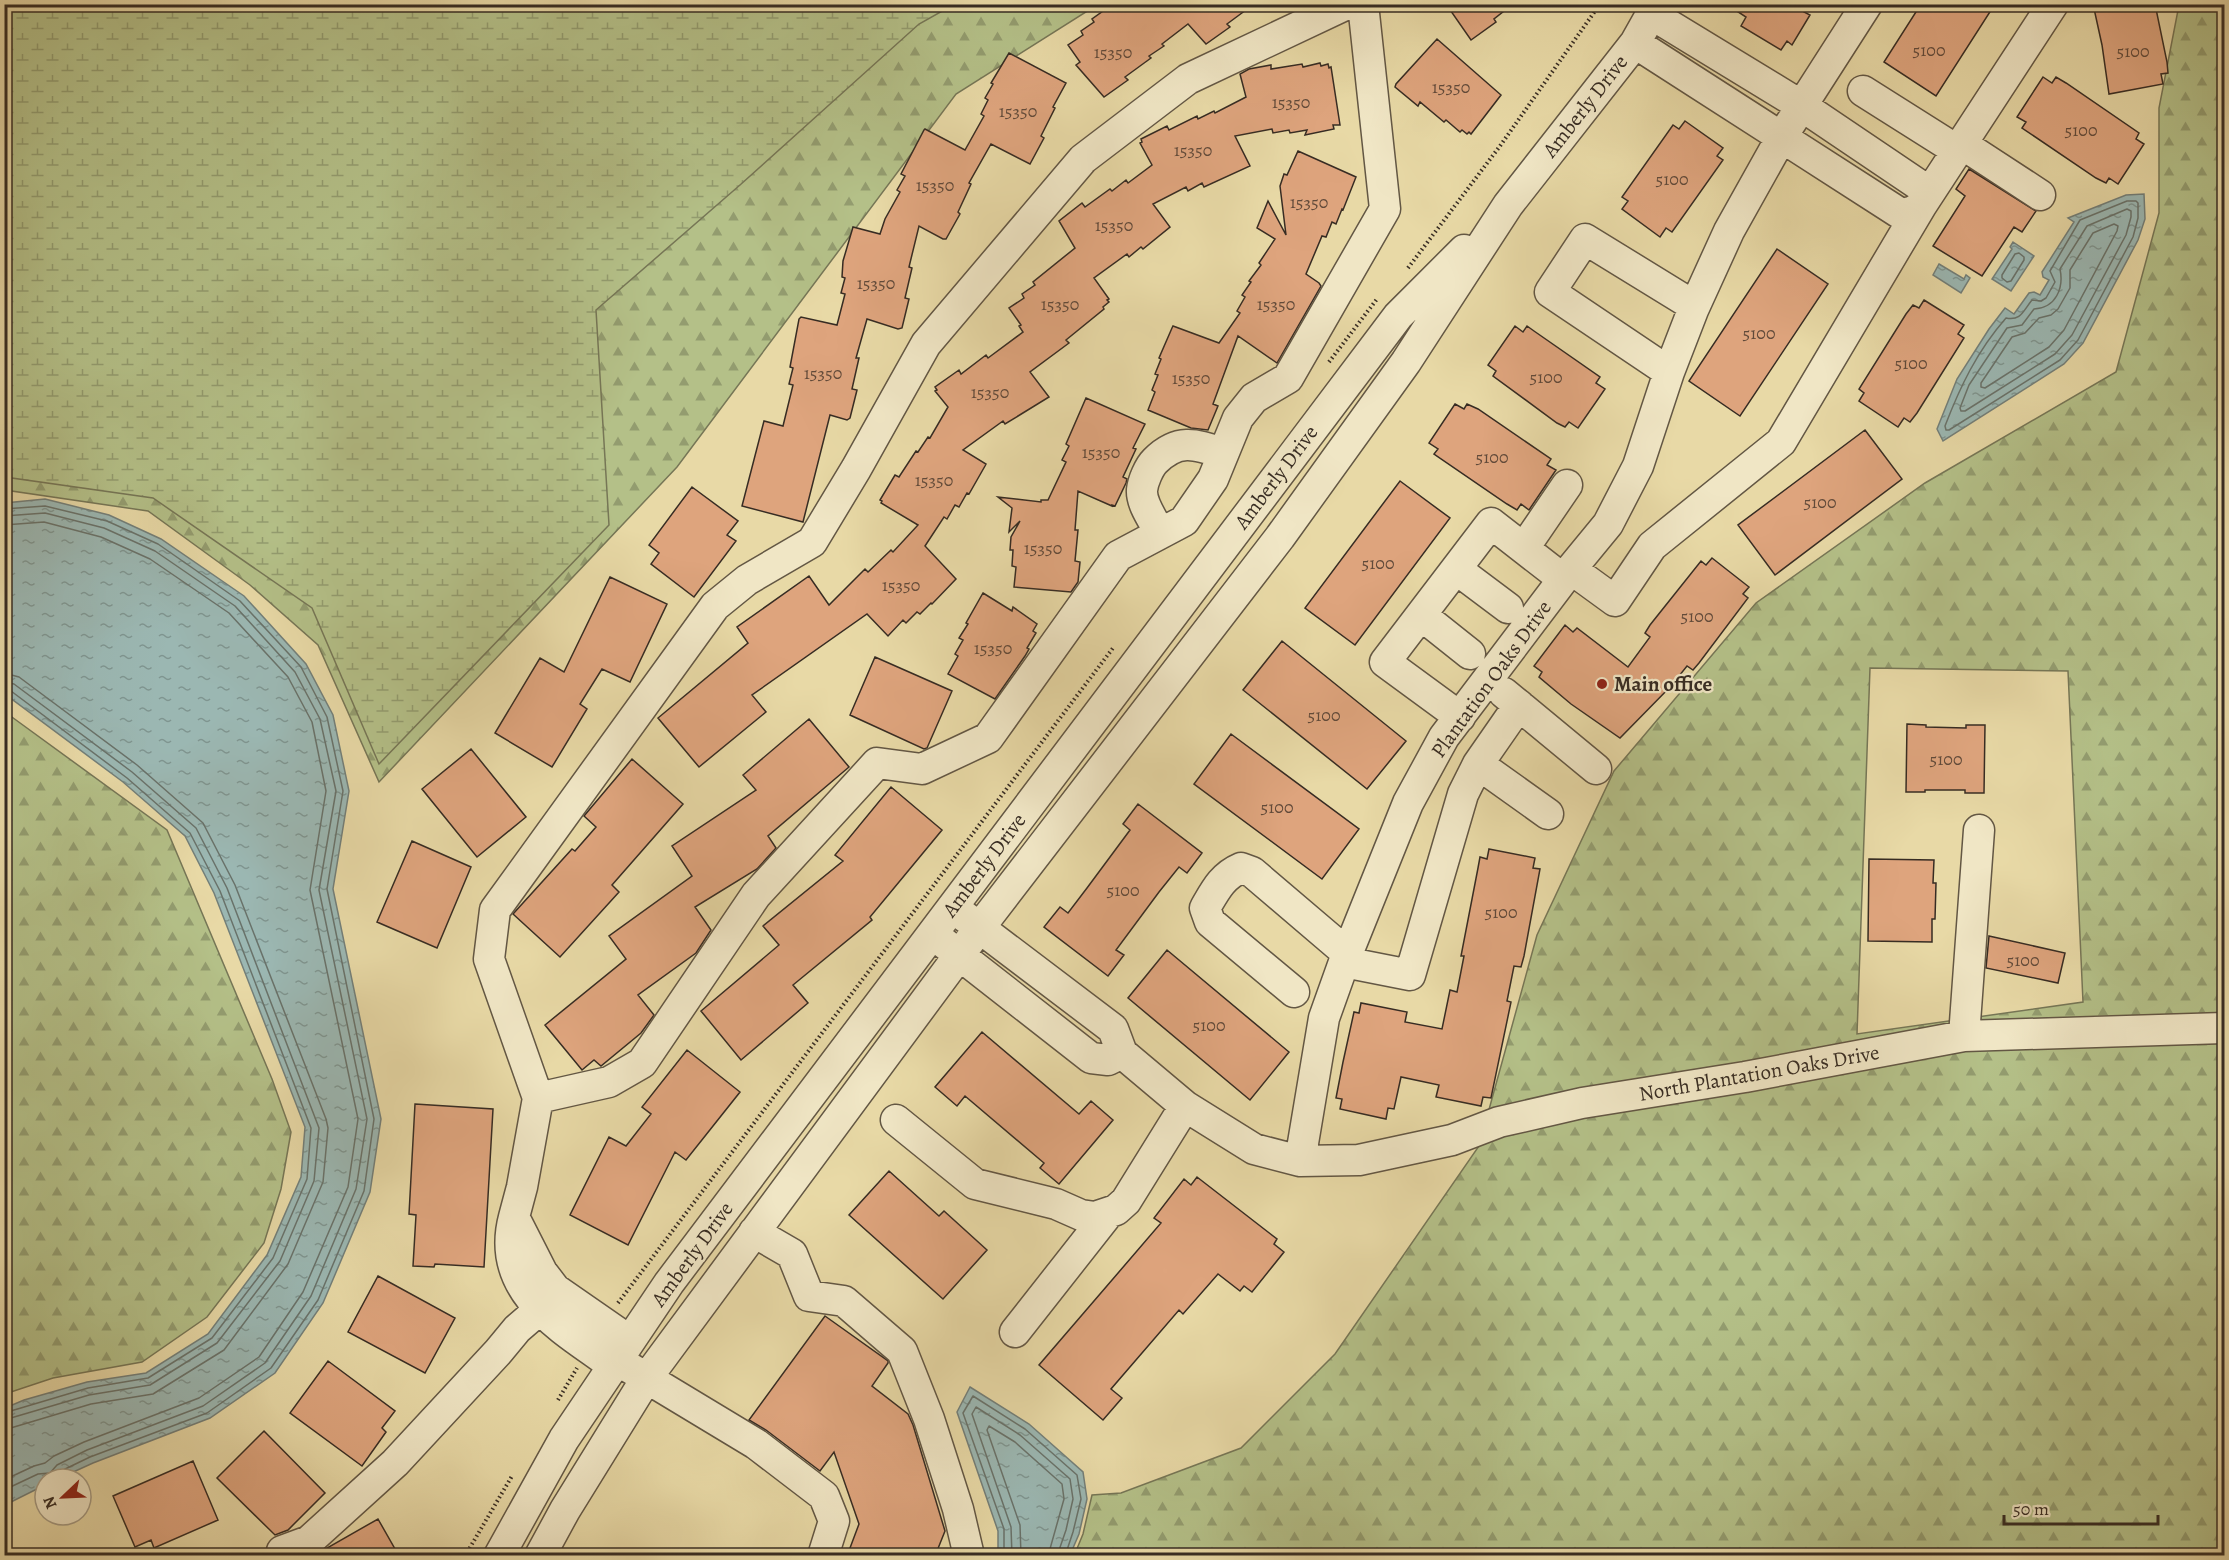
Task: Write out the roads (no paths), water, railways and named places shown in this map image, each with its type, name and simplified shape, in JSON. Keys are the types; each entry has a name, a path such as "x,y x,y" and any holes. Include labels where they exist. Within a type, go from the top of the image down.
{"street":[{"path":"823,1556 834,1521 824,1496 756,1444 646,1379 621,1355 554,1324 542,1272 514,1217 522,1187 538,1098 489,959 495,910 715,606 747,580 812,542 926,344 1083,159 1188,79 1347,4"},
{"path":"538,1098 609,1082 642,1062 756,895 877,763 922,769 988,738 1118,556 1184,520 1213,479 1238,418 1254,398 1288,378 1386,209 1363,4"},
{"name":"Plantation Oaks Drive","path":"1300,1161 1324,1018 1408,803 1444,737 1567,574 1608,524 1638,466 1694,306 1729,231 1781,138 1867,4"},
{"path":"1635,43 1901,214 1914,212 1921,206 2053,4"},
{"path":"1460,717 1385,662 1491,523 1524,548 1615,601 1652,546 1781,442 1926,197 1922,187 1654,9"},
{"name":"Amberly Drive","path":"540,1556 565,1510 646,1379 980,927 1280,537 1406,362 1508,205 1635,43 1654,9"},
{"path":"1863,91 2040,195"},
{"name":"Amberly Drive","path":"499,1556 564,1439 669,1283 1398,316 1508,205"},
{"path":"1669,372 1550,292 1586,239 1694,306"},
{"path":"1160,533 1148,511 1142,491 1150,466 1166,450 1177,445 1199,446 1223,453"},
{"path":"1524,548 1567,485"},
{"path":"1456,569 1508,608"},
{"path":"1421,615 1470,654"},
{"path":"1488,679 1596,769"},
{"path":"1294,992 1210,922 1205,908 1217,887 1229,873 1241,868 1252,872 1346,958 1410,975 1463,794 1478,764 1519,705"},
{"path":"1478,764 1548,814"},
{"path":"1964,1036 1979,830"},
{"path":"952,908 1113,1029 1122,1053 1185,1106 1254,1149 1300,1161"},
{"path":"932,934 1091,1058 1108,1060 1122,1053"},
{"name":"North Plantation Oaks Drive","path":"1300,1161 1359,1160 1407,1151 1452,1140 1499,1122 1582,1103 1745,1077 1964,1036 2224,1028"},
{"path":"896,1120 975,1184 1056,1204 1081,1215 1095,1217 1107,1215 1126,1201 1185,1106"},
{"path":"1015,1332 1107,1215"},
{"path":"754,1232 792,1254 809,1296 844,1301 902,1351 929,1419 958,1509 969,1556"},
{"path":"282,1551 309,1541 395,1463 547,1299"}],"water":[{"path":"2144,194 2145,219 2138,240 2083,343 2064,364 1943,441 1937,429 1957,379 2005,308 2014,314 2029,293 2034,292 2040,295 2049,280 2043,277 2042,272 2074,222 2068,218 2126,195"},
{"path":"2013,242 2034,256 2011,291 1992,279 2012,249 2010,247"},
{"path":"1939,264 1964,279 1966,275 1970,278 1961,293 1933,275"},
{"path":"45,499 109,515 161,539 244,596 306,664 333,715 349,791 333,889 381,1119 370,1192 323,1303 275,1373 210,1418 84,1467 33,1467 33,1491 5,1505 5,1408 24,1400 87,1382 146,1373 208,1334 267,1255 301,1177 305,1127 214,893 185,836 123,782 5,694 5,503"},
{"path":"970,1387 1029,1424 1083,1472 1087,1499 1079,1534 1070,1555 998,1555 998,1531 957,1412"}],"place":[{"name":"Main office","path":"1602,684"}]}
